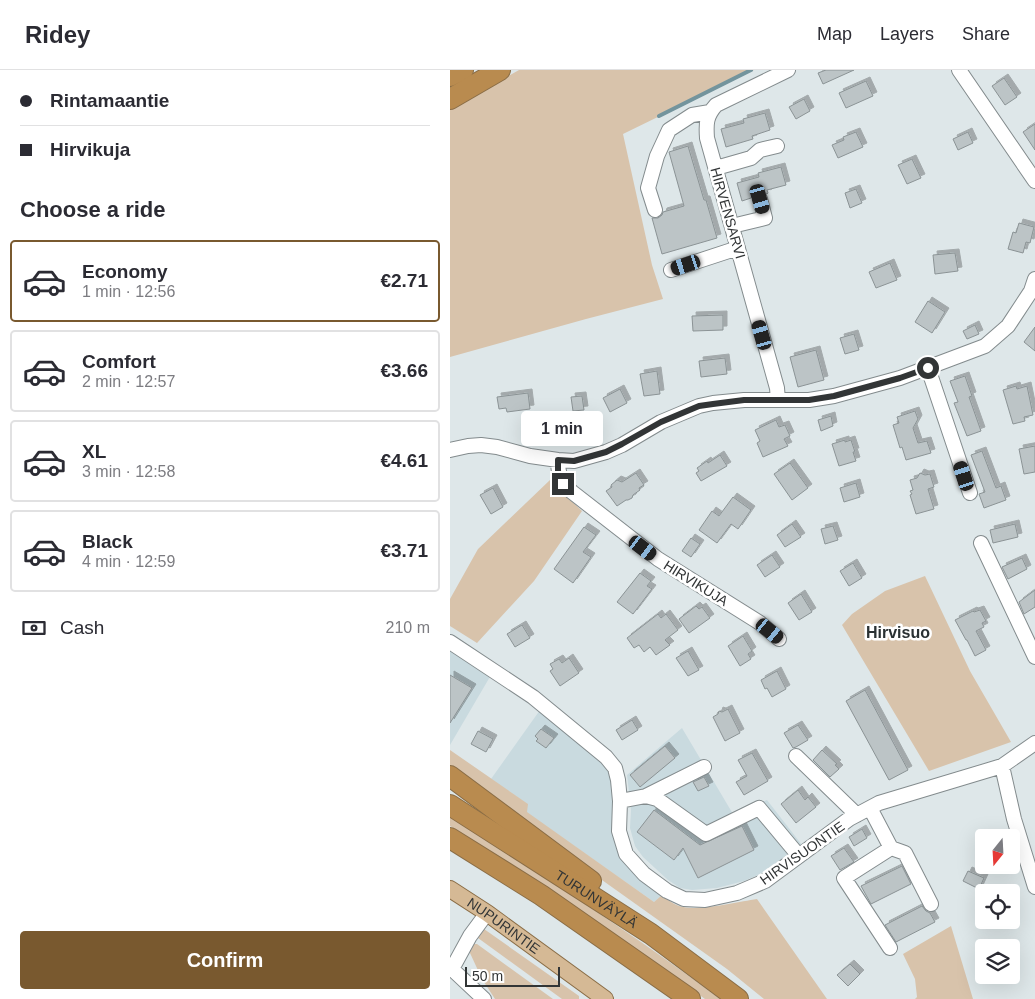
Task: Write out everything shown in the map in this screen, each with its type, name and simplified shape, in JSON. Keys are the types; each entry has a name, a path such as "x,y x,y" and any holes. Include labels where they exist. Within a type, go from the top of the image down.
{"highway":[{"path":"450,76 463,70"},
{"path":"450,99 500,70"},
{"path":"450,776 594,884 618,913"},
{"name":"TURUNVÄYLÄ","path":"450,805 651,934 738,999"},
{"name":"TURUNVÄYLÄ","path":"450,838 541,895 690,999"}],"main road":[{"name":"NUPURINTIE","path":"450,889 487,913 606,999"}],"street":[{"path":"655,210 648,188 657,156 669,130 692,115 710,112 716,105 788,70"},
{"path":"959,70 1035,181"},
{"name":"HIRVENSARVI","path":"710,112 706,124 707,138 777,388 778,400"},
{"path":"716,168 751,158 760,150 777,146"},
{"path":"732,226 765,218 760,199"},
{"path":"671,270 738,248"},
{"path":"450,450 481,444 530,456 574,461 606,452 661,422 699,406 744,400 809,400 834,396 900,378 985,346 1008,326 1031,291 1035,279"},
{"path":"928,368 970,493"},
{"name":"HIRVIKUJA","path":"558,460 558,471 563,484 572,492 658,558 760,623 779,638"},
{"path":"981,542 1035,657"},
{"name":"HIRVISUONTIE","path":"450,642 533,697 606,757 615,768 618,780 620,802 619,831 626,854 644,874 667,891 684,899 705,900 737,893 765,881 848,820 879,803 1002,766 1035,743"},
{"path":"796,756 864,812 891,848 905,853 931,904"},
{"path":"1002,766 1014,819 1035,887"},
{"path":"620,802 646,796 704,767"},
{"path":"646,796 657,799 706,834 759,808 799,856"},
{"path":"890,948 844,878 891,848"},
{"path":"484,999 451,969 470,936 487,913"}],"shaded area":[{"path":"519,70 754,70 623,134 652,265 663,299 450,357 450,109"},
{"path":"550,480 582,511 534,581 477,643 450,626 450,599 478,549"},
{"path":"925,576 970,671 1011,742 929,771 842,625 852,614 885,591"},
{"path":"450,649 491,675 450,745"},
{"path":"540,710 605,764 611,774 614,835 662,895 654,902 526,812 527,804 491,779"},
{"path":"682,728 733,814 767,800 802,845 765,872 744,881 717,888 692,890 680,888 668,880 643,857 635,846 630,828 631,810 627,775"},
{"path":"450,750 528,804 527,812 654,902 662,895 679,906 696,908 757,899 827,999 764,999 727,969 557,848 450,767"},
{"path":"450,816 621,928 720,999 705,999 579,910 450,826"},
{"path":"951,926 973,999 915,999 917,997 915,979 903,954"},
{"path":"482,928 579,996 579,999 562,999 478,938 477,935"},
{"path":"474,944 477,944 553,999 495,999 482,979 470,953"}],"building":[{"path":"826,70 854,70 823,84 818,73"},
{"path":"1004,78 1017,97 1005,105 992,86"},
{"path":"866,81 873,96 846,108 839,93"},
{"path":"804,99 810,111 796,119 789,107"},
{"path":"765,113 770,130 752,136 753,139 726,147 721,129 744,123 743,119"},
{"path":"1035,124 1035,150 1023,132"},
{"path":"856,132 863,147 838,158 832,145 844,140 843,137"},
{"path":"968,132 973,143 958,150 953,139"},
{"path":"688,146 717,238 662,254 652,218 658,218 663,212 684,206 669,152"},
{"path":"912,159 921,178 907,184 898,165"},
{"path":"781,167 786,185 767,190 767,194 763,191 757,191 751,198 742,201 737,183 759,177 758,173"},
{"path":"856,189 862,203 850,208 845,193"},
{"path":"1019,223 1034,227 1030,243 1026,242 1023,253 1008,249 1013,232 1016,233"},
{"path":"955,253 958,271 935,274 933,255"},
{"path":"890,263 897,280 876,288 869,272"},
{"path":"928,301 945,312 932,333 915,322"},
{"path":"723,315 723,330 693,331 692,316"},
{"path":"975,325 979,334 967,339 963,331"},
{"path":"1035,327 1035,351 1024,342"},
{"path":"854,334 859,350 845,354 840,338"},
{"path":"816,350 824,380 798,387 790,357"},
{"path":"725,358 727,374 701,377 699,361"},
{"path":"657,371 660,394 644,396 640,374"},
{"path":"965,376 972,396 969,397 981,431 967,436 954,403 958,402 950,381"},
{"path":"1016,386 1017,389 1027,386 1033,415 1024,417 1025,421 1013,424 1003,390"},
{"path":"620,389 627,403 610,412 603,398"},
{"path":"528,393 530,409 507,412 506,408 499,409 497,397"},
{"path":"582,396 584,410 573,411 571,397"},
{"path":"915,411 918,419 913,428 918,443 927,441 931,453 906,460 893,425 899,423 897,417"},
{"path":"831,416 833,426 821,431 818,420"},
{"path":"776,420 779,427 785,425 790,436 784,439 788,446 763,457 757,443 760,441 755,430"},
{"path":"845,440 845,442 851,440 856,461 839,466 832,444"},
{"path":"1035,446 1035,472 1024,474 1019,449"},
{"path":"982,451 996,488 1001,486 1006,500 984,508 979,494 985,492 971,455"},
{"path":"720,455 727,466 701,481 696,473 699,471 697,468"},
{"path":"790,463 808,488 792,500 774,474"},
{"path":"636,473 644,485 639,488 640,490 632,498 617,506 606,491 617,480 622,482"},
{"path":"920,473 930,474 934,487 928,489 934,509 916,514 910,495 912,494 910,491 913,490 910,480 917,478"},
{"path":"856,483 860,497 844,502 840,488"},
{"path":"493,488 503,507 491,514 480,495"},
{"path":"733,497 751,510 738,529 731,524 717,543 699,530 712,511 719,516"},
{"path":"792,524 801,537 785,547 777,535"},
{"path":"1015,524 1018,537 993,543 990,530"},
{"path":"833,526 838,540 825,544 821,529"},
{"path":"584,527 596,535 583,552 591,557 573,583 554,569"},
{"path":"691,538 700,544 691,557 682,551"},
{"path":"772,555 780,567 765,577 757,565"},
{"path":"1022,558 1027,569 1008,579 1002,567"},
{"path":"853,563 862,578 849,586 840,571"},
{"path":"640,573 651,581 647,586 652,589 633,614 617,602"},
{"path":"1035,590 1035,607 1024,614 1019,602"},
{"path":"801,594 812,612 799,620 788,603"},
{"path":"696,606 699,609 702,607 710,618 689,633 679,619"},
{"path":"980,610 986,621 982,623 984,627 976,631 986,650 975,656 955,620 973,611"},
{"path":"658,614 661,618 666,614 678,630 665,640 670,645 656,655 650,647 644,652 639,645 634,648 627,638"},
{"path":"522,625 530,638 515,647 507,634"},
{"path":"743,636 752,651 748,654 751,659 740,666 728,646"},
{"path":"688,651 699,670 688,676 676,658"},
{"path":"569,658 579,673 560,686 550,671 553,669 550,664 559,659 562,663"},
{"path":"777,671 786,689 772,697 767,688 765,689 761,680"},
{"path":"450,675 472,688 450,723"},
{"path":"865,690 908,770 889,780 846,701"},
{"path":"728,709 740,733 725,741 713,717 719,711 722,712"},
{"path":"632,720 638,730 622,740 616,730"},
{"path":"798,725 808,740 793,748 784,733"},
{"path":"541,729 554,738 546,748 536,741 538,739 535,736"},
{"path":"478,731 493,739 486,752 471,744"},
{"path":"665,746 675,758 640,787 630,775"},
{"path":"822,750 837,764 835,765 839,769 830,777 813,760"},
{"path":"752,753 768,781 744,795 736,782 747,776 738,760"},
{"path":"704,777 709,786 698,791 693,782"},
{"path":"798,790 805,800 808,797 816,807 796,823 781,804"},
{"path":"654,810 700,845 742,826 754,850 698,878 683,848 674,860 637,832"},
{"path":"862,829 867,838 854,846 849,837"},
{"path":"844,848 854,862 840,870 831,856"},
{"path":"902,866 911,884 871,904 861,886"},
{"path":"968,871 984,878 981,884 975,884 975,887 963,881"},
{"path":"922,906 930,913 935,922 896,942 885,925"},
{"path":"850,964 860,974 848,986 837,975"}],"waterway":[{"path":"659,116 751,70"}],"district":[{"name":"Hirvisuo","path":"898,632"}],"route":[{"path":"563,484 558,471 558,460 574,461 606,452 661,422 699,406 744,400 797,401 834,396 900,378 928,368"}]}
